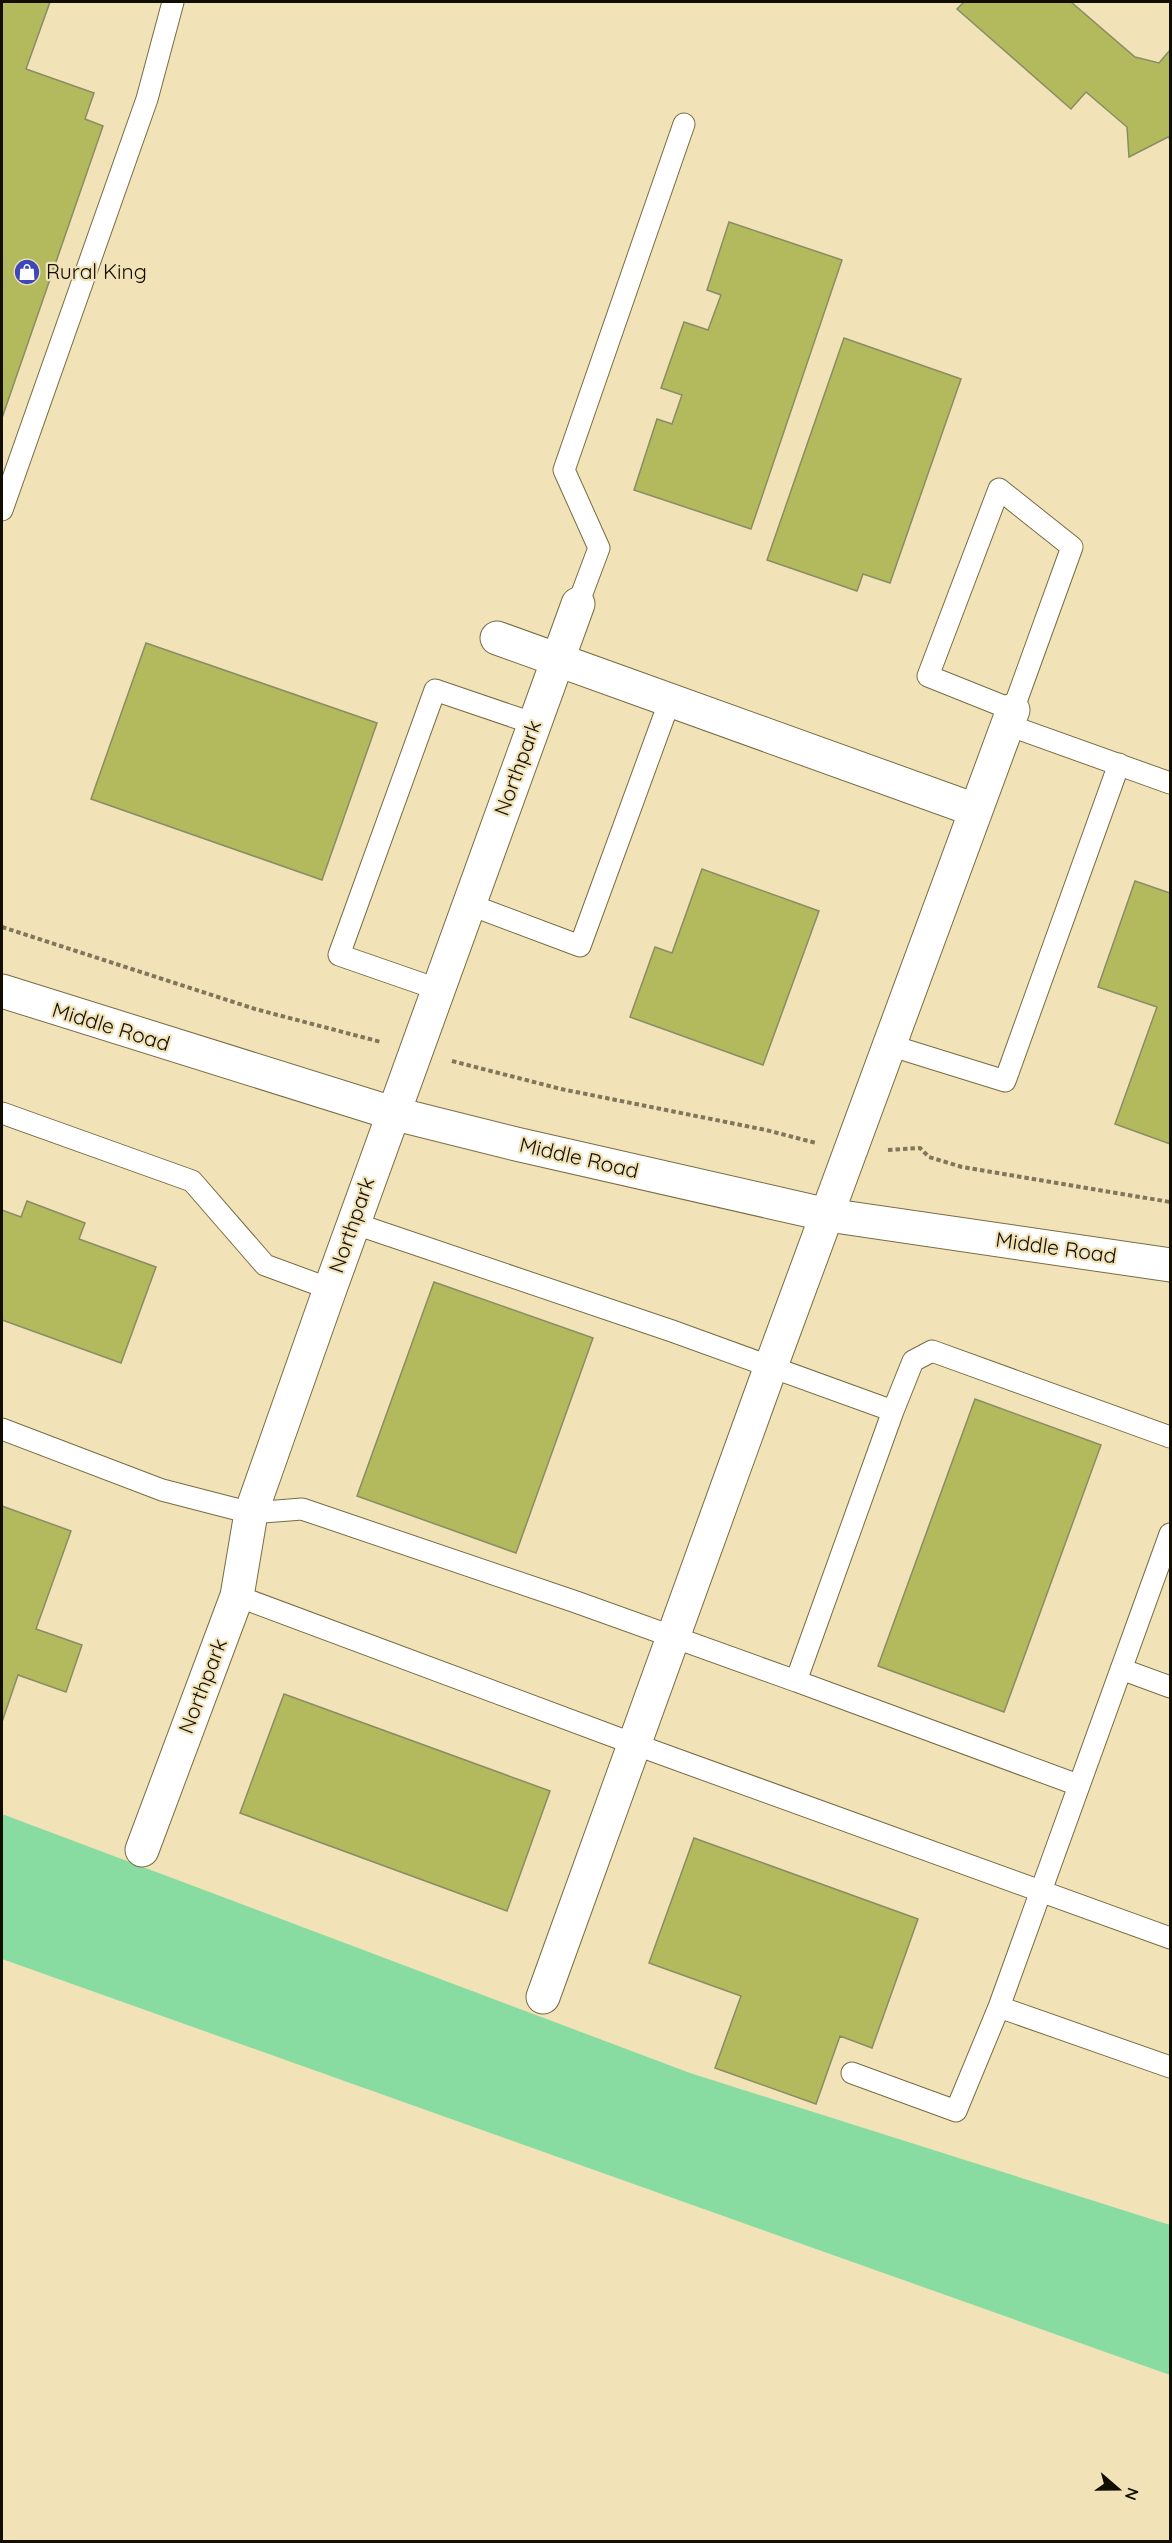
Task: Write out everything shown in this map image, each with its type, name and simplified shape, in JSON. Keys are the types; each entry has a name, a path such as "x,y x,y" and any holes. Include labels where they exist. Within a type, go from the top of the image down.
{"street":[{"name":"Northpark","path":"142,1850 237,1596 252,1513 330,1288 578,604"},
{"path":"497,639 975,810"},
{"path":"543,1997 771,1366 1011,717"},
{"name":"Middle Road","path":"2,992 392,1113 828,1215 1170,1264"}],"lane":[{"path":"2,510 147,99 173,2"},
{"path":"578,604 599,548 564,470 684,124"},
{"path":"1011,717 1072,547 999,489 928,676 1011,717 1119,764 1170,783"},
{"path":"437,990 339,955 435,690 535,724"},
{"path":"468,904 580,946 670,700"},
{"path":"889,1045 1005,1082 1119,764"},
{"path":"2,1113 192,1181 266,1265 330,1288"},
{"path":"353,1223 771,1366 893,1411"},
{"path":"796,1681 913,1361 932,1351 1170,1437"},
{"path":"2,1429 162,1490 252,1513 303,1509 796,1681 1078,1785"},
{"path":"852,2073 956,2111 999,2007 1121,1669 1167,1556 1170,1534"},
{"path":"237,1596 634,1744 1170,1938"},
{"path":"1121,1669 1170,1687"},
{"path":"999,2007 1170,2067"}],"path":[{"path":"2,927 255,1009 561,1089 766,1130 850,1152 920,1148 928,1157 962,1167 1170,1202"}],"green space":[{"path":"2,1814 690,2073 1170,2225 1170,2375 2,1959"}],"building":[{"name":"Rural King","path":"2,2 50,2 26,69 94,93 85,119 103,126 2,418"},
{"path":"964,2 1071,2 1135,57 1159,63 1170,50 1170,139 1168,137 1129,157 1127,127 1086,92 1071,109 957,9"},
{"path":"729,222 842,260 751,529 634,490 657,419 672,424 682,395 661,388 684,322 708,330 721,295 707,290"},
{"path":"844,338 961,379 890,583 863,574 857,591 767,560"},
{"path":"146,643 377,723 322,880 91,799"},
{"path":"702,869 819,911 763,1065 630,1017 655,947 672,953"},
{"path":"1135,881 1170,893 1170,1144 1115,1124 1157,1007 1098,987"},
{"path":"27,1201 85,1223 79,1239 156,1267 121,1363 2,1320 2,1210 21,1217"},
{"path":"434,1282 593,1338 516,1553 357,1496"},
{"path":"975,1399 1101,1445 1004,1712 878,1666"},
{"path":"2,1506 71,1531 36,1629 82,1645 66,1692 18,1675 2,1722"},
{"path":"284,1694 550,1791 507,1911 240,1813"},
{"path":"694,1838 918,1919 872,2048 840,2036 816,2104 715,2068 741,1996 649,1963"}],"place":[{"name":"Rural King","path":"27,272"}]}
